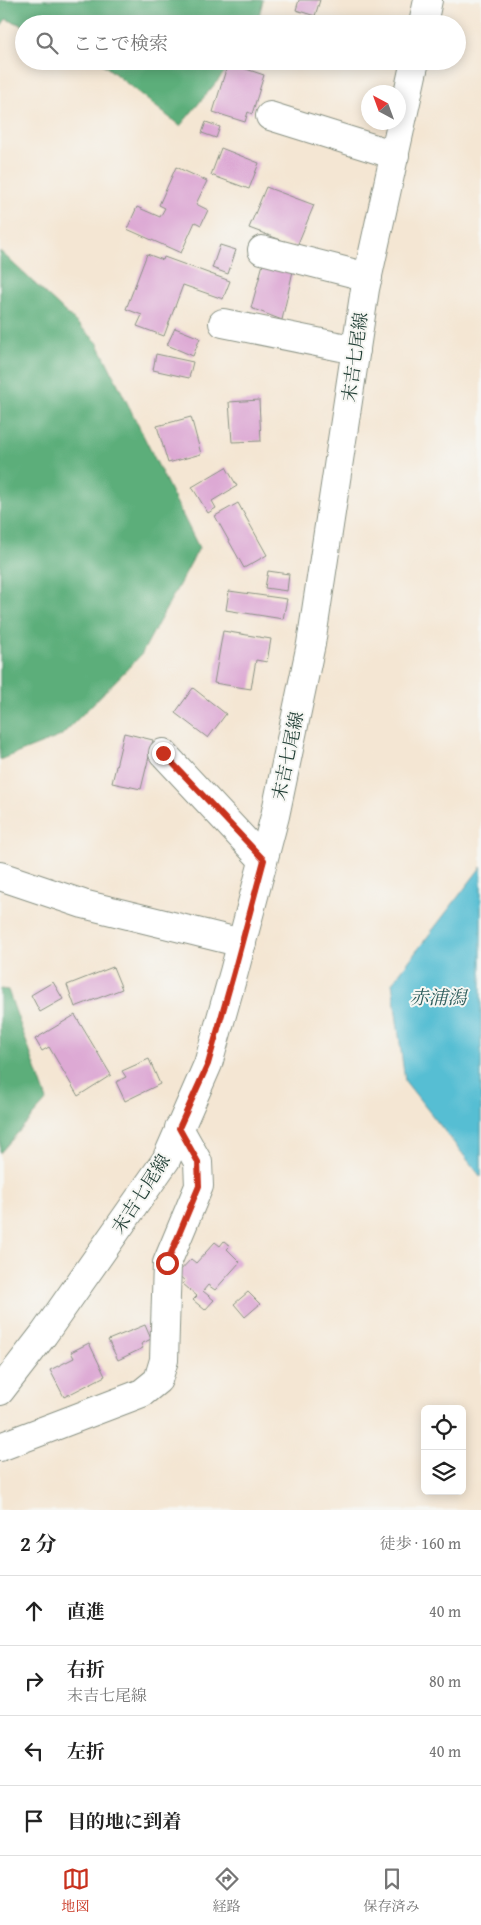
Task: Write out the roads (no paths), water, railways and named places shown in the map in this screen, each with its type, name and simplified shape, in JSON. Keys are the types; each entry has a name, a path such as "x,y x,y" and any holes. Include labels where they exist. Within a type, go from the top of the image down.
{"main road":[{"path":"425,15 428,0"},
{"name":"末吉七尾線","path":"0,1391 44,1334 160,1168 208,1064 275,816 311,644 368,277 413,70"},
{"path":"270,116 395,154"},
{"path":"262,250 368,277"},
{"path":"223,323 356,350"},
{"path":"163,753 264,860"},
{"path":"0,876 83,904 242,943"},
{"path":"0,1447 142,1393 158,1380 164,1360 167,1263 199,1186 198,1162 179,1128"}],"water":[{"name":"赤浦潟","path":"481,867 481,1177 405,1081 392,983"}]}
